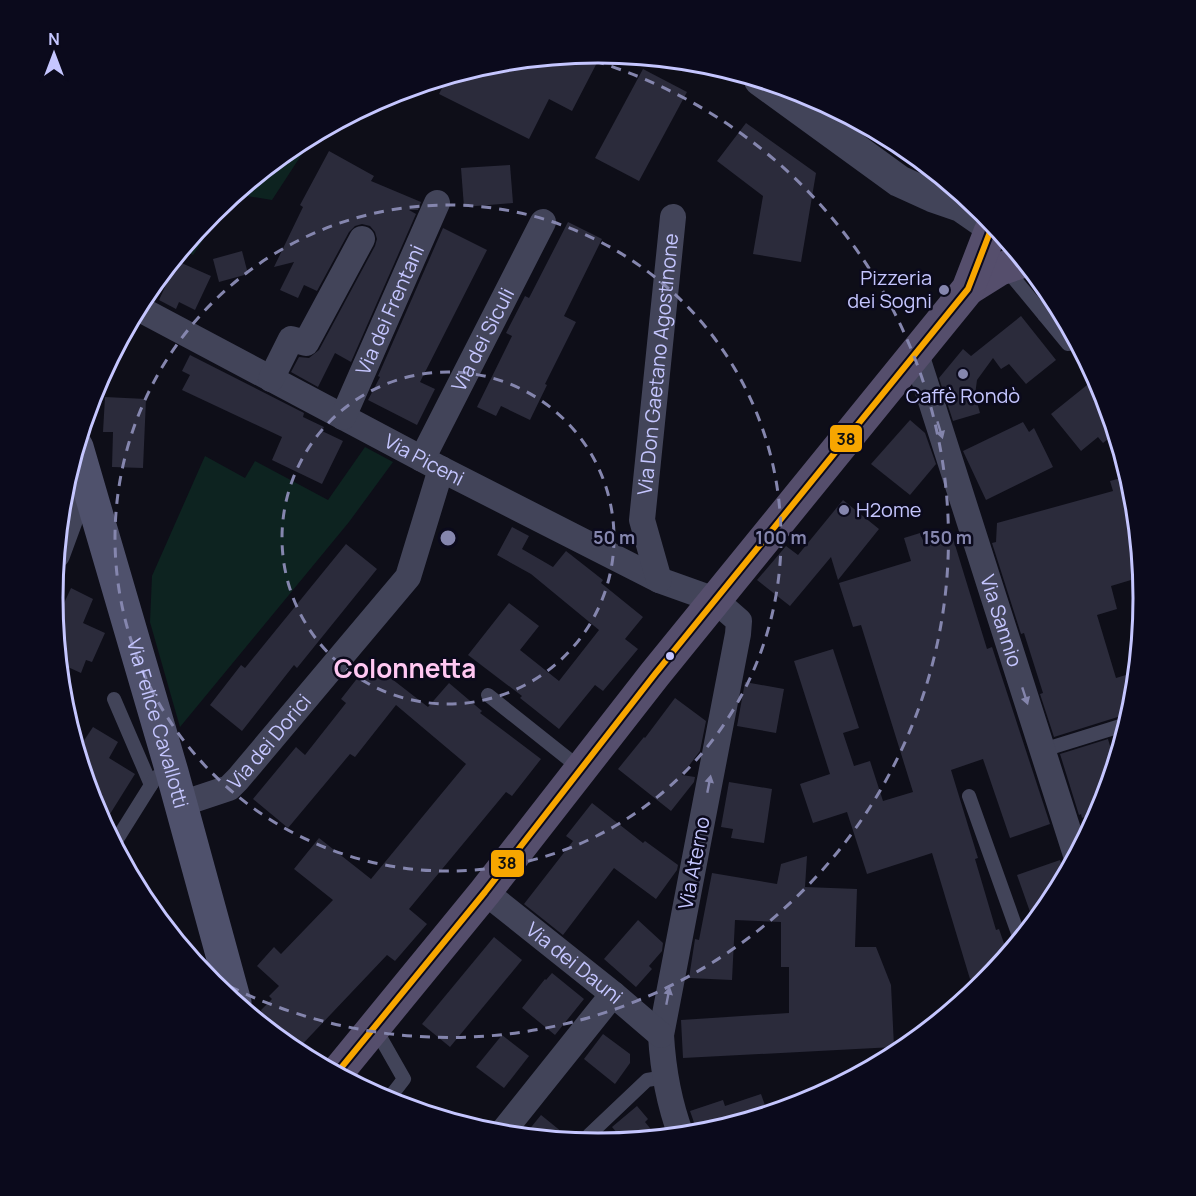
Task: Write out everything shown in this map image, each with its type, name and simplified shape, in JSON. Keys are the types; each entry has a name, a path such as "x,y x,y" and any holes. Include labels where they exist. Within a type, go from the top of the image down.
{"main road":[{"path":"968,289 986,230"},
{"path":"341,1067 485,892 715,600 968,289 1014,262"},
{"name":"Via Felice Cavallotti","path":"80,462 161,778 181,804 231,986"}],"street":[{"path":"781,95 899,181 945,194 962,207"},
{"name":"Via dei Frentani","path":"343,417 437,203"},
{"name":"Via Don Gaetano Agostinone","path":"659,580 642,520 673,217"},
{"name":"Via dei Siculi","path":"432,464 543,222"},
{"path":"271,378 291,339 306,343 362,239"},
{"name":"Via Piceni","path":"146,312 432,464 659,580 715,600"},
{"name":"Via Sannio","path":"916,354 1073,845"},
{"name":"Via dei Dorici","path":"181,804 229,788 238,780 408,577 432,464"},
{"path":"69,524 75,507 92,501"},
{"name":"Via Aterno","path":"678,1127 665,1077 661,1035 739,621 715,600"},
{"name":"Via dei Dauni","path":"485,892 614,994 661,1035"},
{"path":"508,1125 614,994"}],"lane":[{"path":"1019,268 1044,315 1068,344"},
{"path":"1044,315 1049,311"},
{"path":"488,695 581,769"},
{"path":"114,699 161,778 119,837"},
{"path":"1043,750 1117,727"},
{"path":"969,796 1017,930"},
{"path":"374,1027 404,1079 394,1092"},
{"path":"591,1133 647,1080 665,1077"}],"green space":[{"path":"304,151 272,200 245,196"},
{"path":"207,234 193,255 189,253"},
{"path":"365,447 393,462 349,522 180,727 150,622 152,576 205,456 245,478 255,461 328,500"}],"building":[{"path":"597,63 572,111 549,99 529,139 439,94 443,86 494,73 563,64"},
{"path":"643,69 687,92 639,181 595,158"},
{"path":"746,123 816,173 801,262 753,254 763,196 717,161"},
{"path":"329,151 374,176 371,181 421,202 418,210 409,210 416,214 351,362 335,353 318,387 291,372 299,357 309,358 319,350 377,239 370,226 362,224 355,226 349,232 317,291 304,285 298,298 280,290 294,262 274,267 303,207 300,205"},
{"path":"510,165 513,203 464,207 461,168"},
{"path":"568,222 602,239 564,316 576,322 530,420 501,406 496,416 477,407 512,336 506,333 525,296 529,298"},
{"path":"443,228 487,250 420,382 435,389 417,425 368,400 380,377 378,376"},
{"path":"242,251 248,274 219,282 213,259"},
{"path":"181,263 211,276 195,310 179,302 176,309 159,300 168,280"},
{"path":"1021,316 1056,360 1026,384 1009,364 1001,369 993,358 977,380 975,395 980,413 953,421 939,378 963,349 971,356"},
{"path":"190,355 304,413 303,417 324,427 322,431 343,441 322,484 272,460 282,437 182,390 190,375 182,371"},
{"path":"1088,384 1109,438 1103,443 1098,437 1081,451 1051,414"},
{"path":"105,397 146,399 143,468 112,467 113,432 103,432"},
{"path":"910,420 925,433 936,464 910,495 871,464"},
{"path":"1023,422 1029,432 1034,428 1053,467 986,500 963,451"},
{"path":"1119,478 1123,494 1132,580 1111,586 1117,609 1097,615 1116,678 1127,675 1123,702 1120,716 1054,737 1024,633 1021,634 992,543 996,542 997,523 1113,491 1110,481"},
{"path":"843,500 879,529 838,580 831,557 790,606 757,580 786,546 798,555"},
{"path":"512,527 529,536 522,549 553,567 566,551 603,580 601,583 643,617 625,639 638,649 603,691 595,685 559,729 520,698 522,696 468,655 509,603 539,626 520,650 559,681 599,630 531,574 497,555"},
{"path":"920,533 924,543 952,535 987,649 992,647 1050,824 1010,838 983,759 951,770 978,858 975,859 996,930 999,929 1005,945 976,976 970,979 932,853 867,874 847,812 813,823 800,784 830,774 794,661 833,649 859,728 843,733 854,766 870,761 883,801 913,792 861,625 853,627 839,583 911,561 904,538"},
{"path":"346,544 377,569 297,668 294,665 242,731 210,705 241,665 245,668"},
{"path":"71,588 93,599 83,623 105,633 92,662 86,660 81,673 68,667 63,605"},
{"path":"370,662 428,707 449,683 482,711 480,713 541,759 512,796 506,792 409,909 427,924 395,961 387,955 303,1044 262,1014 261,1010 272,999 269,996 279,986 257,966 274,947 281,954 333,900 294,869 319,838 371,879 466,764 396,705 355,757 350,754 288,828 253,799 296,747 305,755 346,703 341,699"},
{"path":"745,682 784,689 776,733 737,726"},
{"path":"675,698 706,721 700,751 682,775 695,777 694,782 671,811 618,769"},
{"path":"93,727 118,742 109,758 135,774 110,814 91,770 83,742"},
{"path":"1108,739 1111,749 1086,817 1082,818 1081,814 1079,815 1060,754"},
{"path":"729,782 772,789 764,843 731,838 733,829 721,827"},
{"path":"592,803 643,843 645,841 678,865 677,870 656,899 614,868 563,935 524,904 573,841 566,836"},
{"path":"807,856 805,887 857,889 855,947 876,947 891,985 894,1044 888,1047 683,1058 681,1020 789,1013 789,967 781,967 781,922 735,920 732,980 689,978 695,939 699,940 712,873 777,884 781,864"},
{"path":"1060,860 1062,865 1030,913 1017,875"},
{"path":"638,920 663,943 662,951 649,966 652,969 636,987 604,959"},
{"path":"494,937 522,960 450,1047 422,1024"},
{"path":"552,973 584,999 555,1035 522,1008"},
{"path":"603,1034 630,1054 630,1063 615,1084 584,1059"},
{"path":"502,1035 529,1056 504,1088 476,1067"},
{"path":"761,1094 765,1106 695,1124 690,1111 723,1100 725,1106"},
{"path":"637,1106 648,1119 645,1122 651,1130 617,1132 612,1127"},
{"path":"541,1115 562,1132 530,1128"}],"transit line":[{"name":"38","path":"341,1067 485,892 655,674 968,289 989,234"}],"place":[{"name":"Pizzeria dei Sogni","path":"944,290"},
{"name":"Caffè Rondò","path":"963,374"},
{"name":"H2ome","path":"844,510"}],"district":[{"name":"Colonnetta","path":"405,669"}]}
